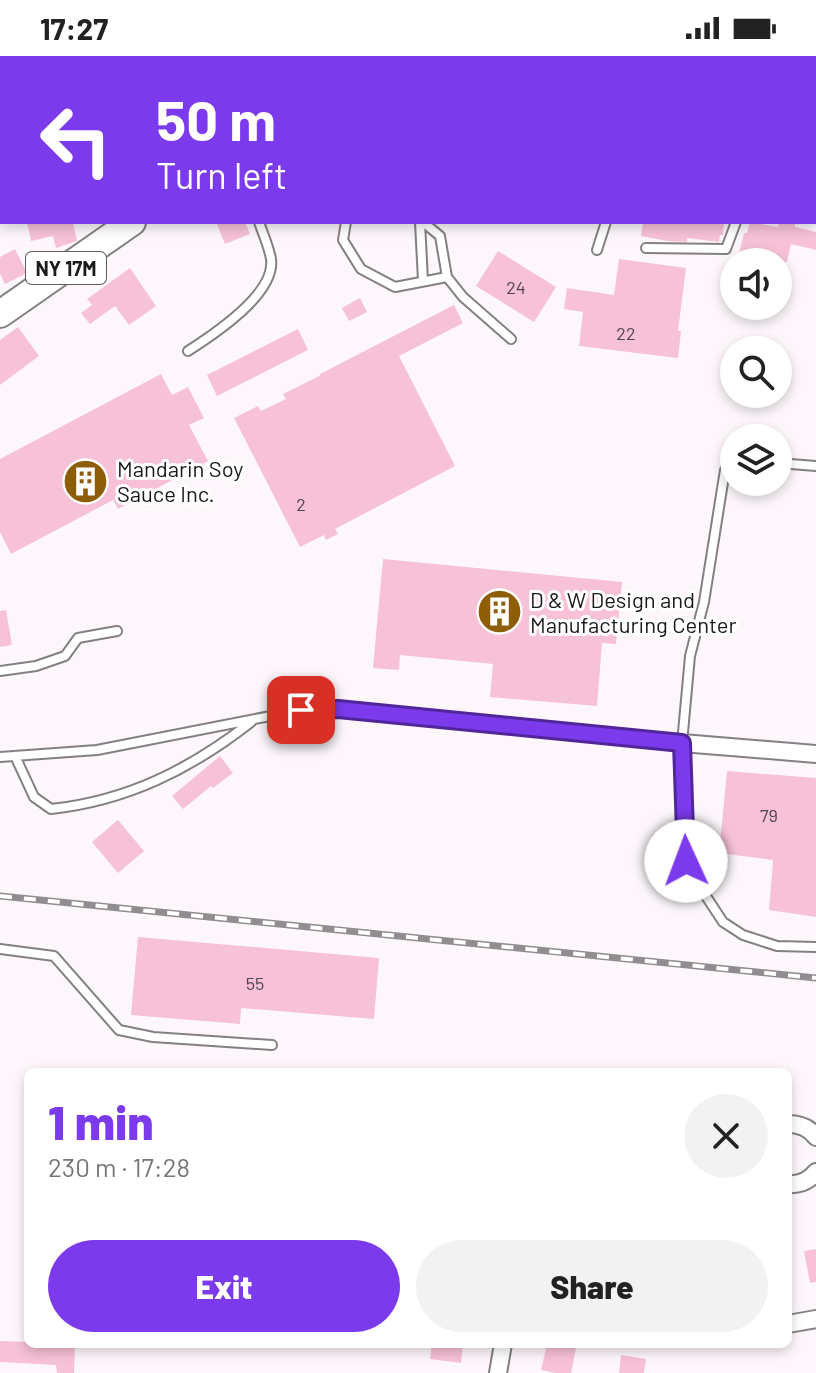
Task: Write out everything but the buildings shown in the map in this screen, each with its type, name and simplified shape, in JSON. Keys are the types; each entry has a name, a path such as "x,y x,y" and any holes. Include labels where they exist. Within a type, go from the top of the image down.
{"main road":[{"name":"NY 17M","path":"0,314 129,224"}],"street":[{"path":"682,743 816,754"},
{"path":"792,1124 806,1128 816,1137"},
{"path":"792,1184 802,1183 816,1172"},
{"path":"792,1323 816,1319"},
{"path":"498,1373 502,1348"}],"lane":[{"path":"188,351 220,331 248,306 264,286 271,263 260,224"},
{"path":"346,224 343,240 361,269 395,287 447,277"},
{"path":"422,224 423,281"},
{"path":"425,224 440,236 447,277 463,297 511,339"},
{"path":"597,250 605,224"},
{"path":"646,248 726,249 735,224"},
{"path":"792,464 816,466"},
{"path":"721,496 704,602 690,656 682,743 686,861 723,922 743,935 777,946 816,947"},
{"path":"0,671 51,661 65,656 78,638 117,631"},
{"path":"0,757 97,750 301,710 338,709 682,743"},
{"path":"15,756 34,797 51,809 82,806 112,798 167,776 219,747 253,720"},
{"path":"0,949 54,956 119,1030 153,1037 272,1045"}],"railway":[{"path":"0,896 816,978"}],"place":[{"name":"Mandarin Soy Sauce Inc.","path":"86,481"},
{"name":"D & W Design and Manufacturing Center","path":"499,612"}],"route":[{"path":"301,710 338,709 682,743 686,861"}]}
